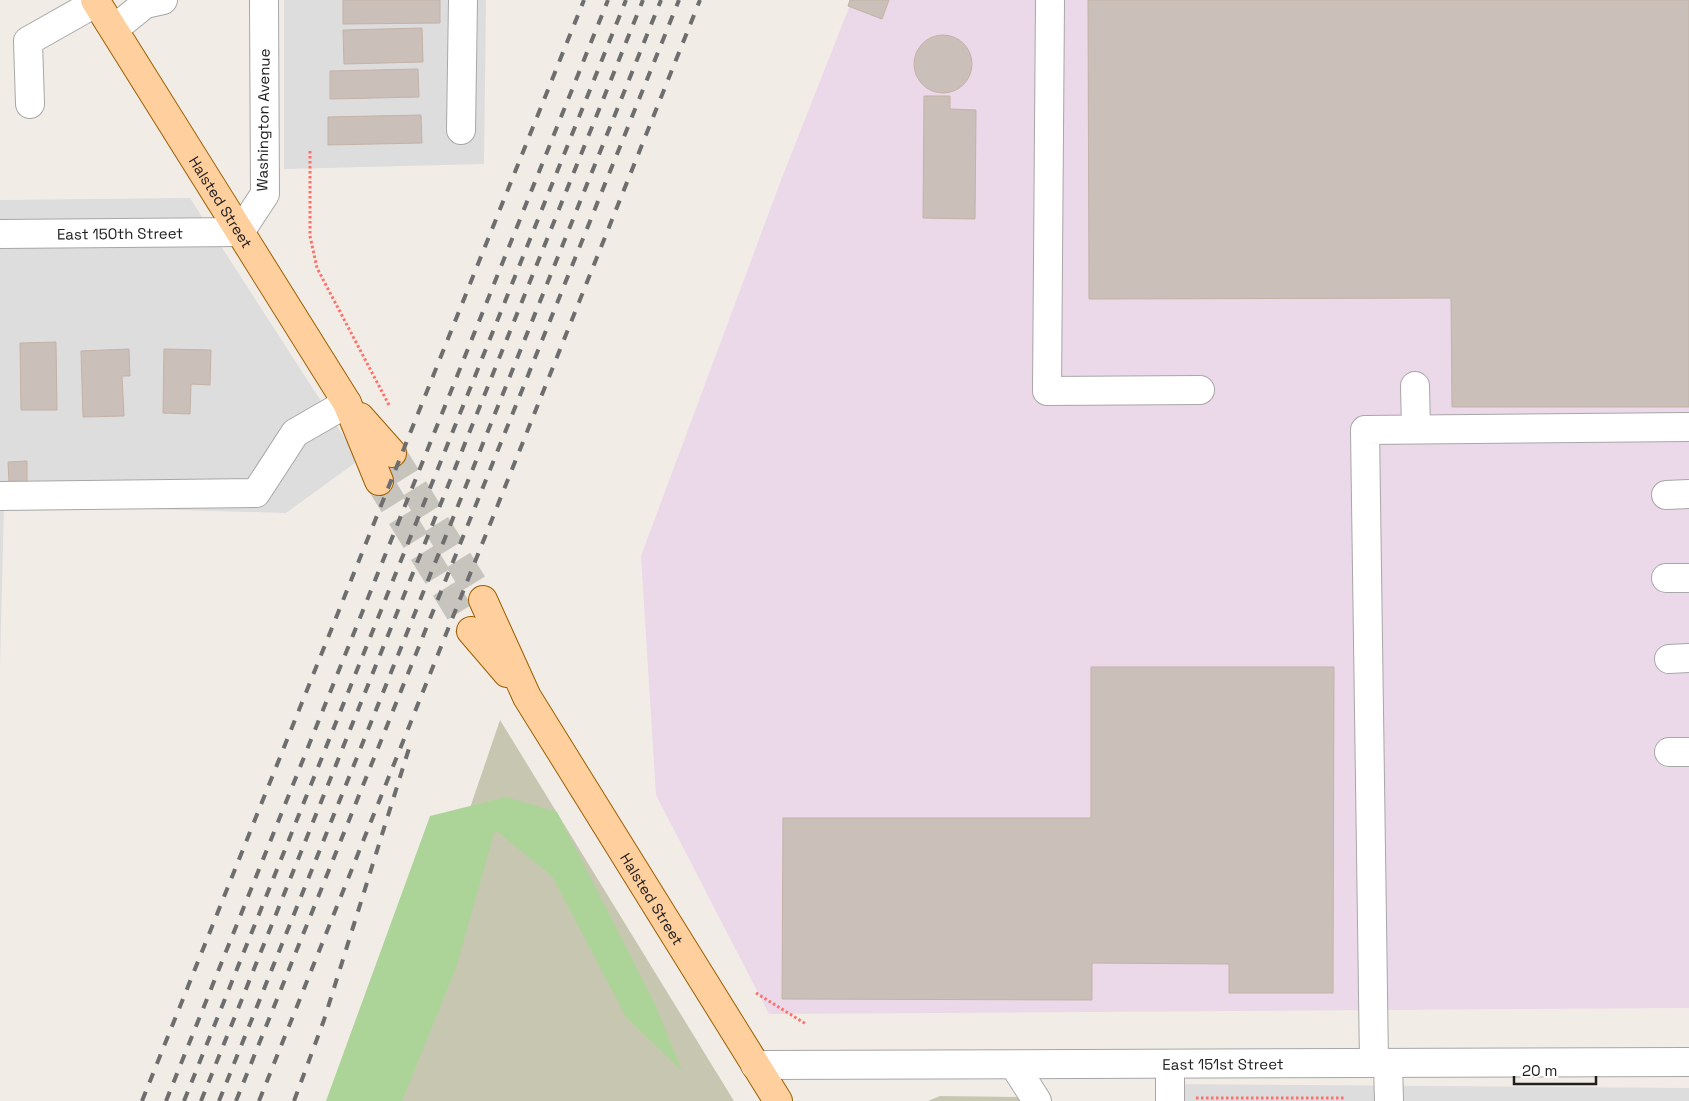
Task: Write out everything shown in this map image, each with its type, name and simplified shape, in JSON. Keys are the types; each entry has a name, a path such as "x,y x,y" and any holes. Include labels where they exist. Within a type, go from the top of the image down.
{"main road":[{"name":"Halsted Street","path":"96,1 347,403 392,453"},
{"name":"Halsted Street","path":"347,403 379,482"},
{"name":"Halsted Street","path":"482,600 528,697 778,1101"},
{"name":"Halsted Street","path":"471,631 528,697"}],"street":[{"path":"114,29 145,4 163,0"},
{"name":"Washington Avenue","path":"240,232 265,194 264,0"},
{"path":"461,130 463,0"},
{"path":"1050,0 1047,391 1200,390"},
{"path":"30,104 28,41 96,1"},
{"name":"East 150th Street","path":"0,234 240,232"},
{"path":"1415,386 1416,429"},
{"path":"0,496 256,493 295,433 347,403"},
{"path":"1389,1101 1381,1063 1365,430 1689,427"},
{"name":"East 151st Street","path":"755,1065 1689,1062"},
{"path":"1014,1065 1037,1101"},
{"path":"1170,1065 1170,1099"}],"path":[{"path":"310,151 310,236 317,268 392,411"},
{"path":"756,993 806,1024"},
{"path":"1170,1099 1345,1098"}],"shaded area":[{"path":"284,0 486,0 484,164 284,169"},
{"path":"852,0 1689,0 1689,1008 769,1014 656,795 641,556 783,175"},
{"path":"190,198 359,460 286,513 4,505 0,666 0,200"},
{"path":"500,720 734,1101 370,1101"},
{"path":"1161,1084 1689,1088 1689,1101 1161,1101"},
{"path":"940,1096 1024,1097 1026,1101 928,1101"}],"green space":[{"path":"506,797 557,812 655,1004 682,1071 626,1017 552,876 495,830 456,968 402,1101 326,1101 430,816"}],"building":[{"path":"343,0 440,0 440,23 343,24"},
{"path":"850,0 889,0 882,19 848,6"},
{"path":"1088,0 1689,0 1689,407 1452,407 1451,298 1089,299"},
{"path":"422,28 423,62 344,64 343,30"},
{"path":"943,35 959,40 967,48 972,64 967,80 959,88 943,93 927,88 919,80 914,64 919,48 927,40"},
{"path":"418,69 419,97 330,99 330,71"},
{"path":"924,96 950,96 950,109 976,110 975,219 923,218"},
{"path":"421,115 422,143 328,145 328,117"},
{"path":"56,342 57,410 21,410 20,343"},
{"path":"129,349 130,376 122,376 124,416 83,417 81,351"},
{"path":"164,349 211,350 210,385 191,384 190,414 163,413"},
{"path":"27,461 27,482 9,483 8,462"},
{"path":"1091,667 1334,667 1333,993 1229,993 1229,964 1092,963 1092,1000 782,999 783,818 1091,818"}],"tunnel":[{"path":"392,453 483,600"},
{"path":"379,481 471,631"}],"railway":[{"path":"142,1101 584,0"},
{"path":"166,1101 608,0"},
{"path":"184,1101 626,0"},
{"path":"201,1101 643,0"},
{"path":"219,1101 661,0"},
{"path":"236,1101 679,0"},
{"path":"259,1101 700,0"},
{"path":"294,1101 324,1020 411,742"}]}
